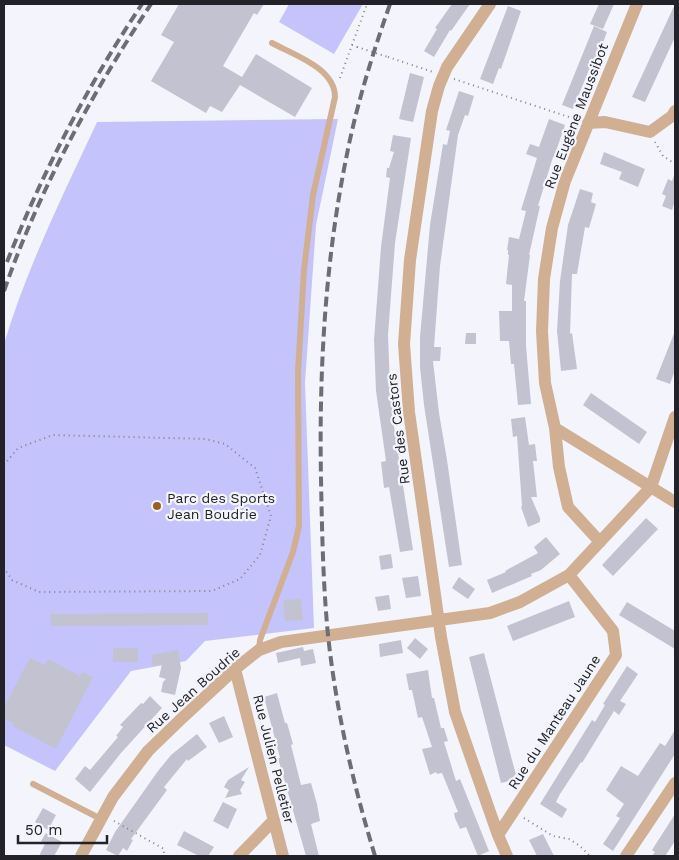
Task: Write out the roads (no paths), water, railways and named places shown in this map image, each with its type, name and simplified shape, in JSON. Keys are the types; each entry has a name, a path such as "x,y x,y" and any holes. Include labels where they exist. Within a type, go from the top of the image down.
{"street":[{"name":"Rue des Castors","path":"490,4 443,75 432,111 410,260 404,344 409,412 439,621 455,712 507,856"},
{"name":"Rue Eugène Maussibot","path":"600,542 568,507 558,468 555,428 545,383 542,331 544,279 552,228 565,181 637,4"},
{"path":"588,123 605,122 650,132 672,116 675,111"},
{"path":"651,487 675,417"},
{"path":"555,428 675,502"},
{"name":"Rue Jean Boudrie","path":"81,856 113,797 148,751 235,669 259,650 281,642 490,613 520,602 569,575 651,487"},
{"name":"Rue du Manteau Jaune","path":"498,835 616,654 613,631 569,575"},
{"name":"Rue Julien Pelletier","path":"235,669 283,856"},
{"path":"626,856 675,783"},
{"path":"239,856 274,820"}],"lane":[{"path":"259,650 260,640 297,539 299,526 298,372 304,270 313,195 336,96 331,78 321,69 272,43"},
{"path":"34,784 102,817"}],"railway":[{"path":"7,262 51,162 68,129 103,66 142,4"},
{"path":"4,291 33,216 68,143 108,72 151,4"},
{"path":"375,856 346,747 331,663 322,538 321,397 325,316 339,194 361,97 390,4"}],"place":[{"name":"Parc des Sports Jean Boudrie","path":"157,506"}]}
